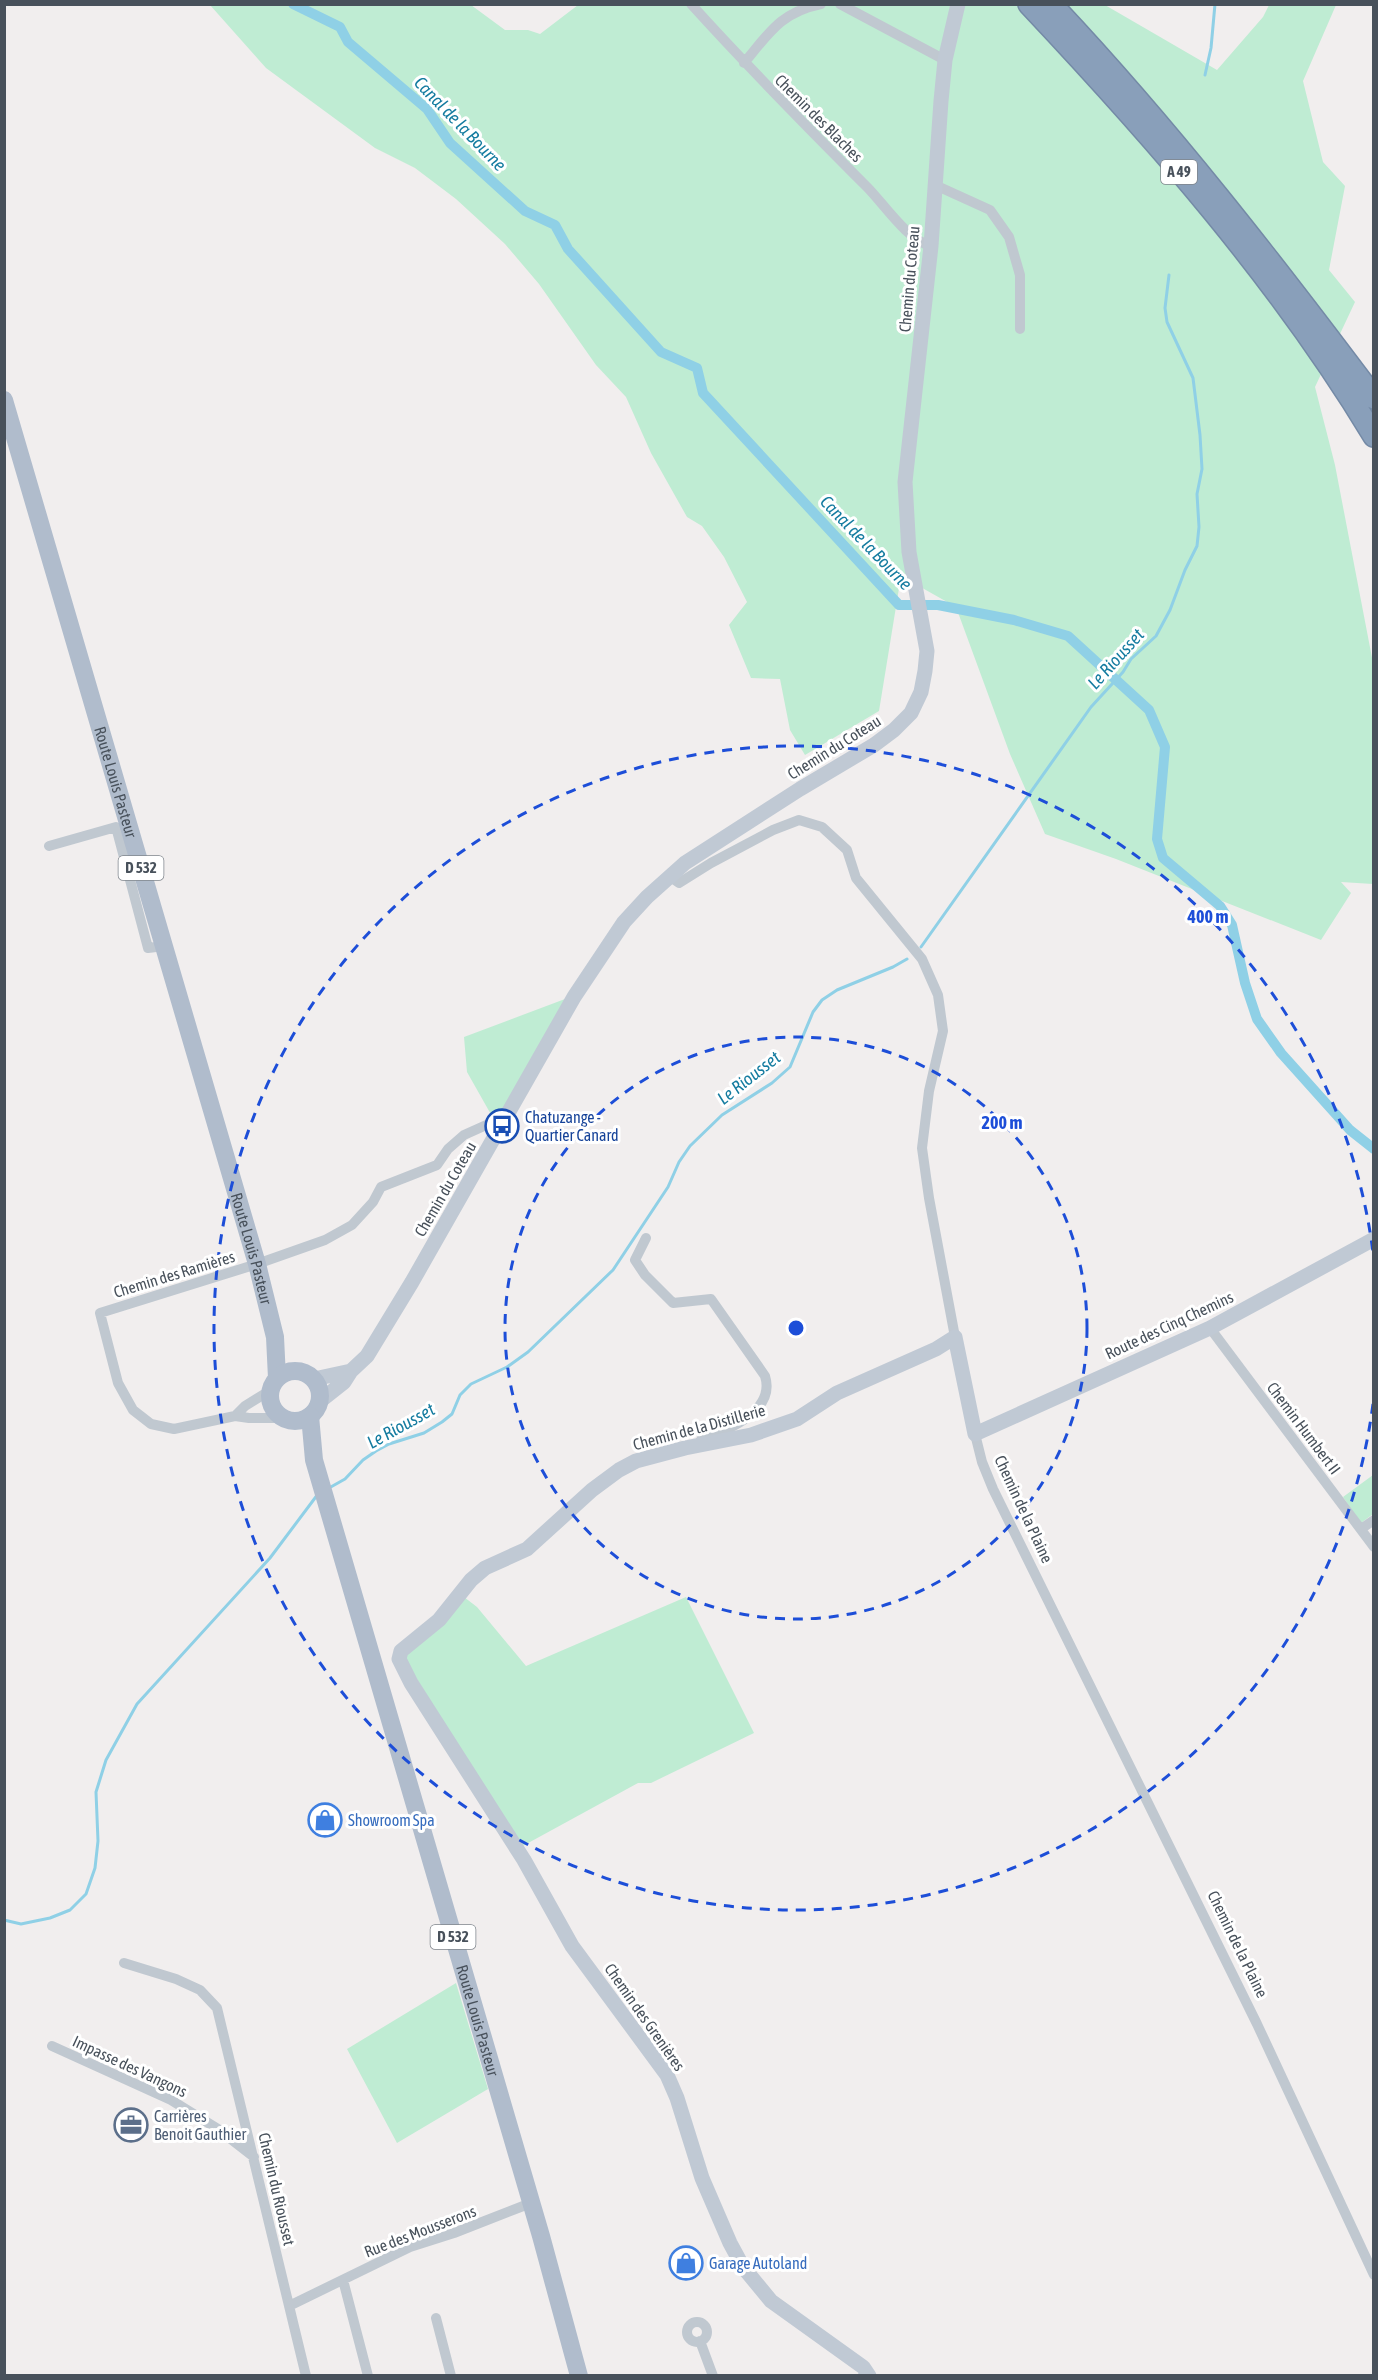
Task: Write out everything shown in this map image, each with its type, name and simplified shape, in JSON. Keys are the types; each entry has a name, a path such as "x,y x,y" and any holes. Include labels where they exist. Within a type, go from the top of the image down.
{"highway":[{"name":"A 49","path":"1029,4 1172,163 1227,231 1318,349 1374,436"},
{"name":"A 49","path":"1051,4 1188,159 1253,239 1374,398"}],"main road":[{"name":"Route Louis Pasteur","path":"4,400 257,1264 275,1337 274,1384"},
{"name":"Route Louis Pasteur","path":"275,1337 305,1375"},
{"path":"286,1372 305,1375 319,1390 315,1409 299,1421 285,1419 272,1405 274,1384 286,1372"},
{"name":"Route Louis Pasteur","path":"314,1460 315,1409"},
{"name":"Route Louis Pasteur","path":"285,1419 314,1460 324,1492 531,2203 579,2376"}],"street":[{"name":"Chemin des Blaches","path":"691,4 744,63 869,189 902,226 925,245 931,246"},
{"path":"744,63 777,23 803,8 821,4"},
{"path":"840,4 945,60"},
{"name":"Chemin du Coteau","path":"315,1409 367,1356 402,1300 574,997 602,951 624,922 669,876 702,851 874,745 894,730 911,713 921,692 926,671 927,651 909,552 905,482 931,246 945,60 958,4"},
{"path":"935,185 990,210 1009,237 1020,275 1020,329"},
{"name":"Chemin de la Plaine","path":"669,876 679,883 773,830 800,820 822,826 847,850 856,878 922,959 938,995 943,1031 929,1091 922,1148 955,1337 982,1462 993,1489 1257,2024 1374,2276"},
{"path":"49,846 116,828 148,948 164,946"},
{"name":"Chemin des Ramières","path":"235,1416 174,1429 151,1424 141,1418 133,1410 118,1383 100,1313 303,1250 352,1225 373,1202 381,1187 437,1165 448,1149 478,1127 493,1122 502,1126"},
{"path":"646,1238 635,1260 645,1275 673,1303 711,1299 767,1382 761,1403 752,1415 710,1437 674,1451"},
{"name":"Route des Cinq Chemins","path":"975,1434 1210,1328 1374,1239"},
{"name":"Chemin Humbert II","path":"1210,1328 1374,1547"},
{"name":"Chemin de la Distillerie","path":"399,1659 401,1651 439,1620 471,1580 485,1568 527,1549 592,1490 620,1470 636,1461 751,1435 797,1419 837,1393 936,1349 955,1337"},
{"path":"305,1375 351,1371"},
{"path":"235,1416 274,1384"},
{"path":"235,1416 285,1419"},
{"path":"1361,1529 1374,1520"},
{"name":"Chemin des Grenières","path":"399,1659 411,1683 524,1860 572,1946 667,2075 677,2098 702,2178 743,2267 771,2301 863,2367 869,2376"},
{"name":"Chemin du Riousset","path":"123,1963 176,1979 200,1990 217,2008 306,2376"},
{"name":"Impasse des Vangons","path":"51,2046 171,2100 218,2129 254,2157"},
{"name":"Rue des Mousserons","path":"289,2306 410,2247 454,2233 531,2203"},
{"path":"343,2280 368,2376"},
{"path":"436,2318 451,2376"},
{"path":"700,2342 713,2376"}],"green space":[{"path":"210,5 471,5 505,30 528,30 540,34 578,5 1105,5 1217,70 1263,17 1269,5 1336,5 1303,81 1323,162 1345,186 1329,270 1355,302 1315,387 1335,465 1373,663 1373,884 1341,882 1351,893 1321,940 1116,859 1045,834 1010,754 956,607 901,576 879,711 805,755 790,730 780,679 751,678 729,625 747,602 724,557 702,526 687,517 651,453 626,397 596,365 539,284 505,244 456,199 415,168 375,148 266,68"},
{"path":"565,999 501,1112 493,1118 467,1072 464,1037"},
{"path":"1373,1475 1373,1514 1361,1523 1343,1497"},
{"path":"464,1597 477,1607 526,1666 686,1597 754,1733 651,1783 638,1783 519,1848 403,1656"},
{"path":"456,1983 488,2089 397,2143 347,2049"}],"waterway":[{"name":"Canal de la Bourne","path":"293,4 340,27 348,42 427,109 450,143 525,211 555,225 568,249 661,352 697,368 703,393 899,605 938,605 1014,620 1068,636 1149,710 1165,747 1157,839 1163,858 1220,906 1232,925 1245,983 1257,1019 1281,1053 1350,1130 1374,1149"},
{"name":"Le Riousset","path":"1205,75 1211,48 1215,4"},
{"name":"Le Riousset","path":"921,947 1091,707 1123,672 1131,659 1156,636 1170,610 1197,546 1199,527 1197,494 1202,469 1200,435 1193,378 1167,322 1165,308 1169,275"},
{"name":"Le Riousset","path":"329,1488 345,1479 363,1460 376,1451 389,1444 424,1433 442,1422 452,1414 460,1395 471,1384 507,1367 528,1352 613,1270 668,1187 679,1162 690,1146 722,1115 772,1083 790,1067 813,1012 822,1000 837,990 907,959"},
{"name":"Le Riousset","path":"4,1920 21,1924 50,1918 70,1910 86,1894 95,1868 98,1841 96,1792 106,1760 137,1704 270,1558 318,1494"}],"place":[{"name":"Chatuzange - Quartier Canard","path":"502,1126"},
{"name":"Showroom Spa","path":"325,1820"},
{"name":"Carrières Benoit Gauthier","path":"131,2125"},
{"name":"Garage Autoland","path":"686,2263"}]}
